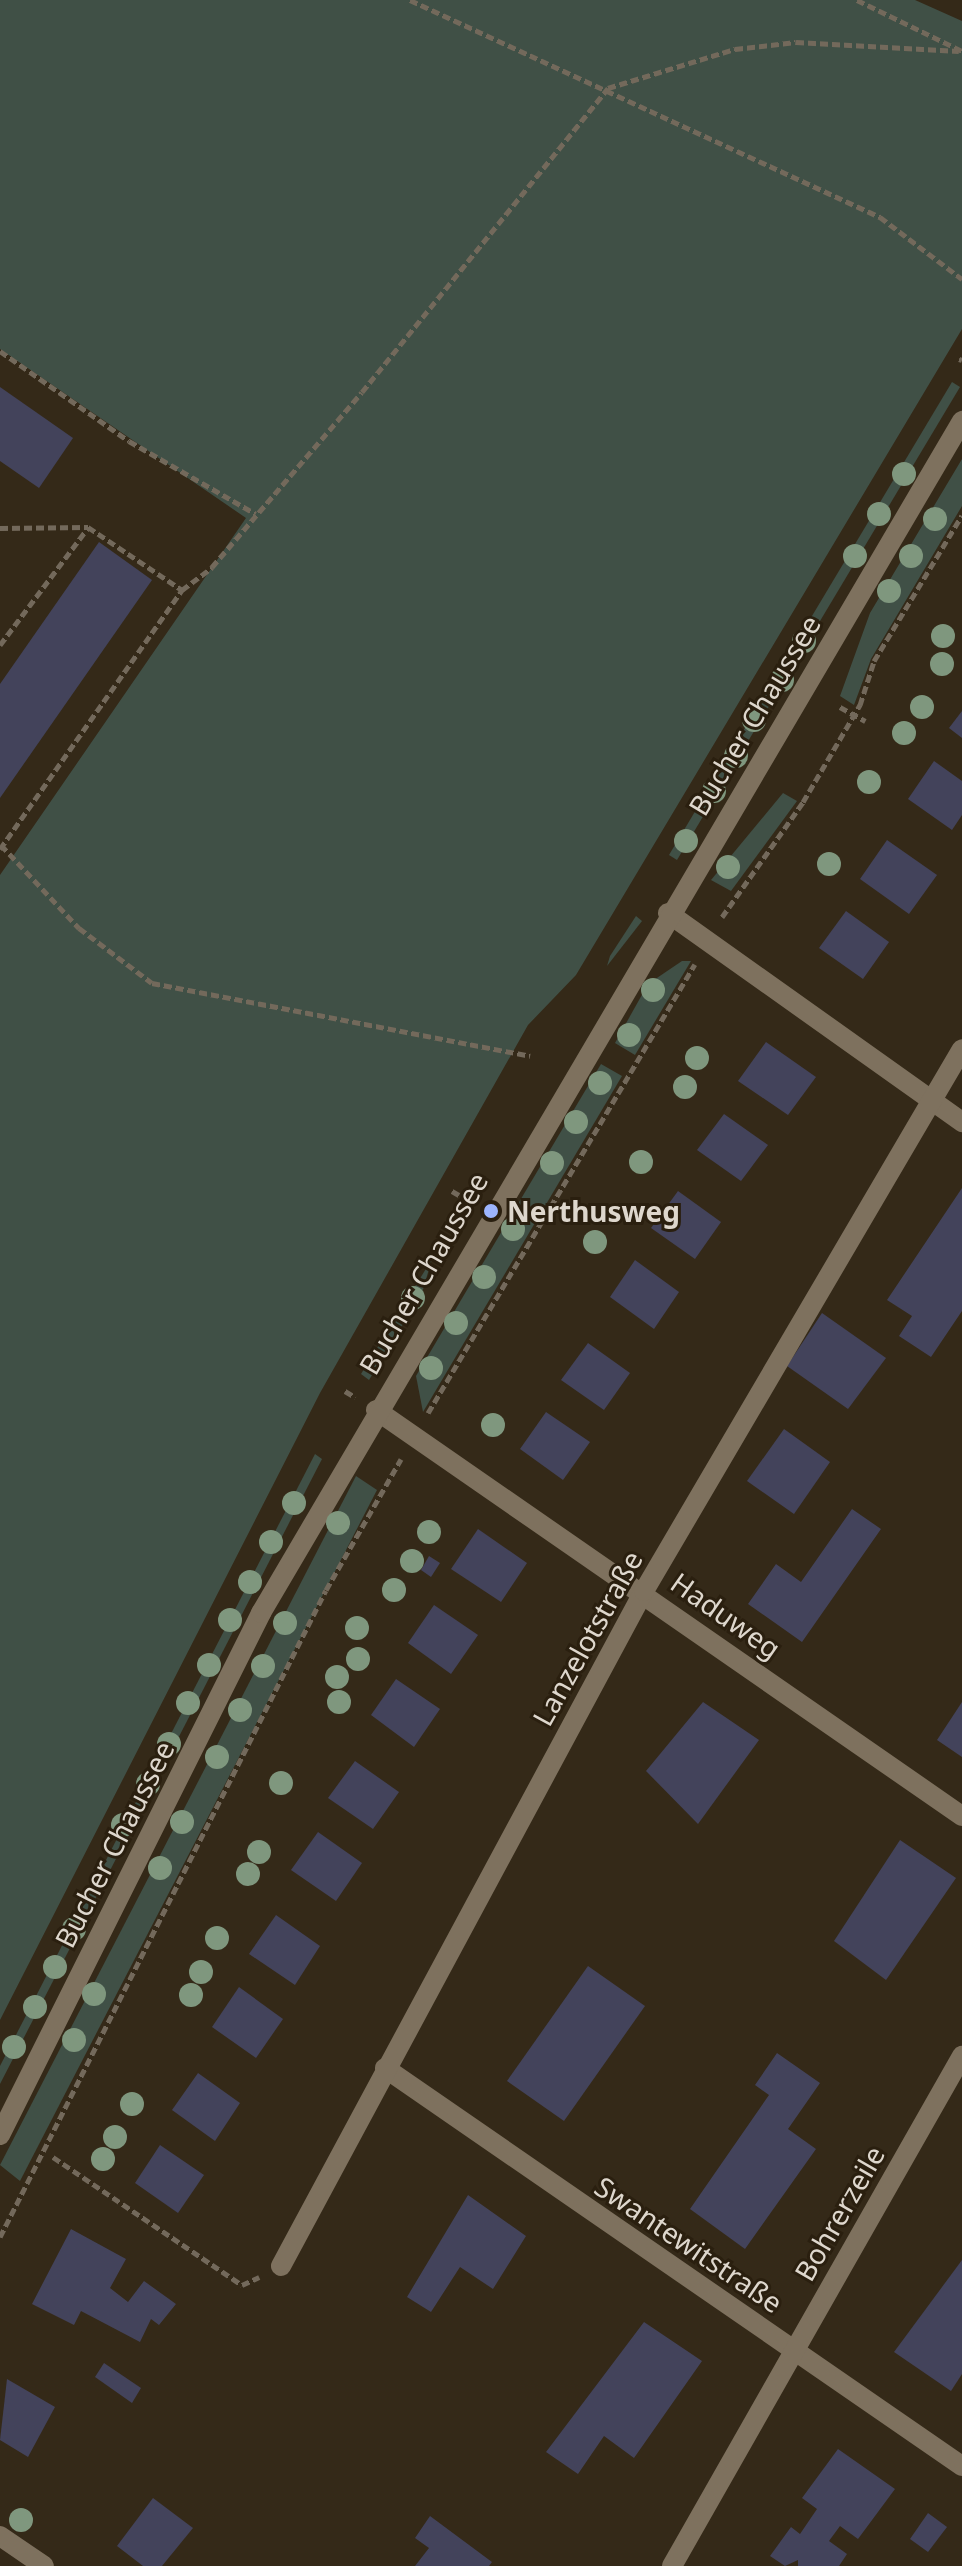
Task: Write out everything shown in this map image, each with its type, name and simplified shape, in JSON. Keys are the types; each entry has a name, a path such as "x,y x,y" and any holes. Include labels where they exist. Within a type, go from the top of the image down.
{"street":[{"name":"Bucher Chaussee","path":"0,2135 261,1613 376,1410 668,913 962,421"},
{"path":"668,913 962,1122"},
{"name":"Lanzelotstraße","path":"281,2266 644,1591 962,1049"},
{"name":"Haduweg","path":"376,1410 644,1591 962,1816"},
{"name":"Bohrerzeile","path":"672,2566 962,2056"},
{"name":"Swantewitstraße","path":"385,2068 962,2466"},
{"path":"0,2536 44,2566"}],"path":[{"path":"410,0 608,88 880,217 962,279"},
{"path":"857,0 960,51"},
{"path":"530,1056 152,983 79,928 1,847 182,590 256,514 608,88 706,56 781,44 960,51"},
{"path":"0,351 129,441 256,514"},
{"path":"0,2237 326,1590 709,941 854,715 874,661 962,515"},
{"path":"0,528 88,527 182,590"},
{"path":"0,645 88,527"},
{"path":"840,707 865,721"},
{"path":"452,1191 459,1195"},
{"path":"53,2157 242,2285 281,2266"}],"green space":[{"path":"0,0 915,0 962,21 962,329 576,975 528,1025 320,1393 0,2020 0,875 246,518 0,349"},
{"path":"952,382 960,387 677,860 669,855"},
{"path":"962,459 962,506 871,659 854,705 840,696 870,613"},
{"path":"783,793 797,801 731,891 711,880"},
{"path":"636,916 642,921 607,966 610,956"},
{"path":"682,961 691,961 635,1055 615,1043 648,984"},
{"path":"601,1064 622,1076 423,1412 416,1376"},
{"path":"432,1259 422,1293 369,1380 361,1374"},
{"path":"315,1454 322,1459 0,2084 0,2066"},
{"path":"356,1476 377,1490 20,2181 0,2165"}],"building":[{"path":"0,387 73,438 39,488 0,461"},
{"path":"99,542 152,580 0,798 0,684"},
{"path":"962,711 962,738 949,728"},
{"path":"934,761 962,781 962,815 952,830 908,799"},
{"path":"887,840 937,875 909,914 860,879"},
{"path":"846,911 889,942 863,979 819,948"},
{"path":"766,1042 816,1077 788,1115 738,1081"},
{"path":"724,1114 768,1145 741,1181 697,1150"},
{"path":"962,1188 962,1311 931,1357 899,1336 912,1316 887,1300"},
{"path":"678,1191 721,1222 695,1259 651,1228"},
{"path":"635,1260 679,1292 654,1329 610,1297"},
{"path":"822,1313 886,1358 848,1409 787,1366"},
{"path":"588,1343 630,1373 604,1410 561,1380"},
{"path":"546,1412 590,1442 563,1480 520,1449"},
{"path":"784,1429 830,1462 794,1514 747,1481"},
{"path":"852,1509 881,1529 802,1642 748,1604 776,1564 801,1582"},
{"path":"478,1529 527,1563 501,1602 451,1569"},
{"path":"429,1556 440,1563 431,1577 421,1570"},
{"path":"434,1605 478,1635 451,1674 408,1643"},
{"path":"396,1679 440,1709 414,1747 371,1715"},
{"path":"703,1702 759,1740 698,1824 646,1771"},
{"path":"962,1702 962,1757 937,1740"},
{"path":"355,1761 399,1792 373,1829 328,1798"},
{"path":"318,1832 362,1863 336,1901 291,1870"},
{"path":"900,1840 956,1878 886,1980 834,1941"},
{"path":"276,1915 320,1946 295,1985 249,1954"},
{"path":"588,1966 645,2006 564,2121 507,2081"},
{"path":"239,1987 283,2019 256,2058 212,2027"},
{"path":"777,2053 820,2083 788,2129 816,2149 745,2249 690,2209 769,2095 755,2085"},
{"path":"198,2073 240,2103 215,2141 172,2110"},
{"path":"160,2145 204,2175 178,2213 135,2183"},
{"path":"468,2195 526,2236 493,2289 460,2267 431,2312 407,2297"},
{"path":"71,2229 126,2259 110,2288 128,2302 144,2281 176,2304 159,2325 151,2319 140,2342 81,2311 74,2325 32,2304"},
{"path":"962,2260 962,2374 951,2391 894,2352"},
{"path":"644,2322 702,2361 634,2458 604,2436 578,2474 546,2452"},
{"path":"104,2363 141,2388 132,2403 95,2377"},
{"path":"7,2379 55,2407 28,2457 0,2440"},
{"path":"838,2449 895,2489 858,2539 840,2526 829,2541 847,2554 839,2566 798,2566 798,2560 785,2566 770,2556 791,2527 800,2534 817,2509 802,2498"},
{"path":"153,2498 193,2528 162,2566 143,2566 117,2546"},
{"path":"928,2513 947,2527 928,2552 910,2539"},
{"path":"430,2516 492,2562 489,2566 415,2566 429,2548 415,2538"}],"place":[{"name":"Nerthusweg","path":"491,1211"}]}
